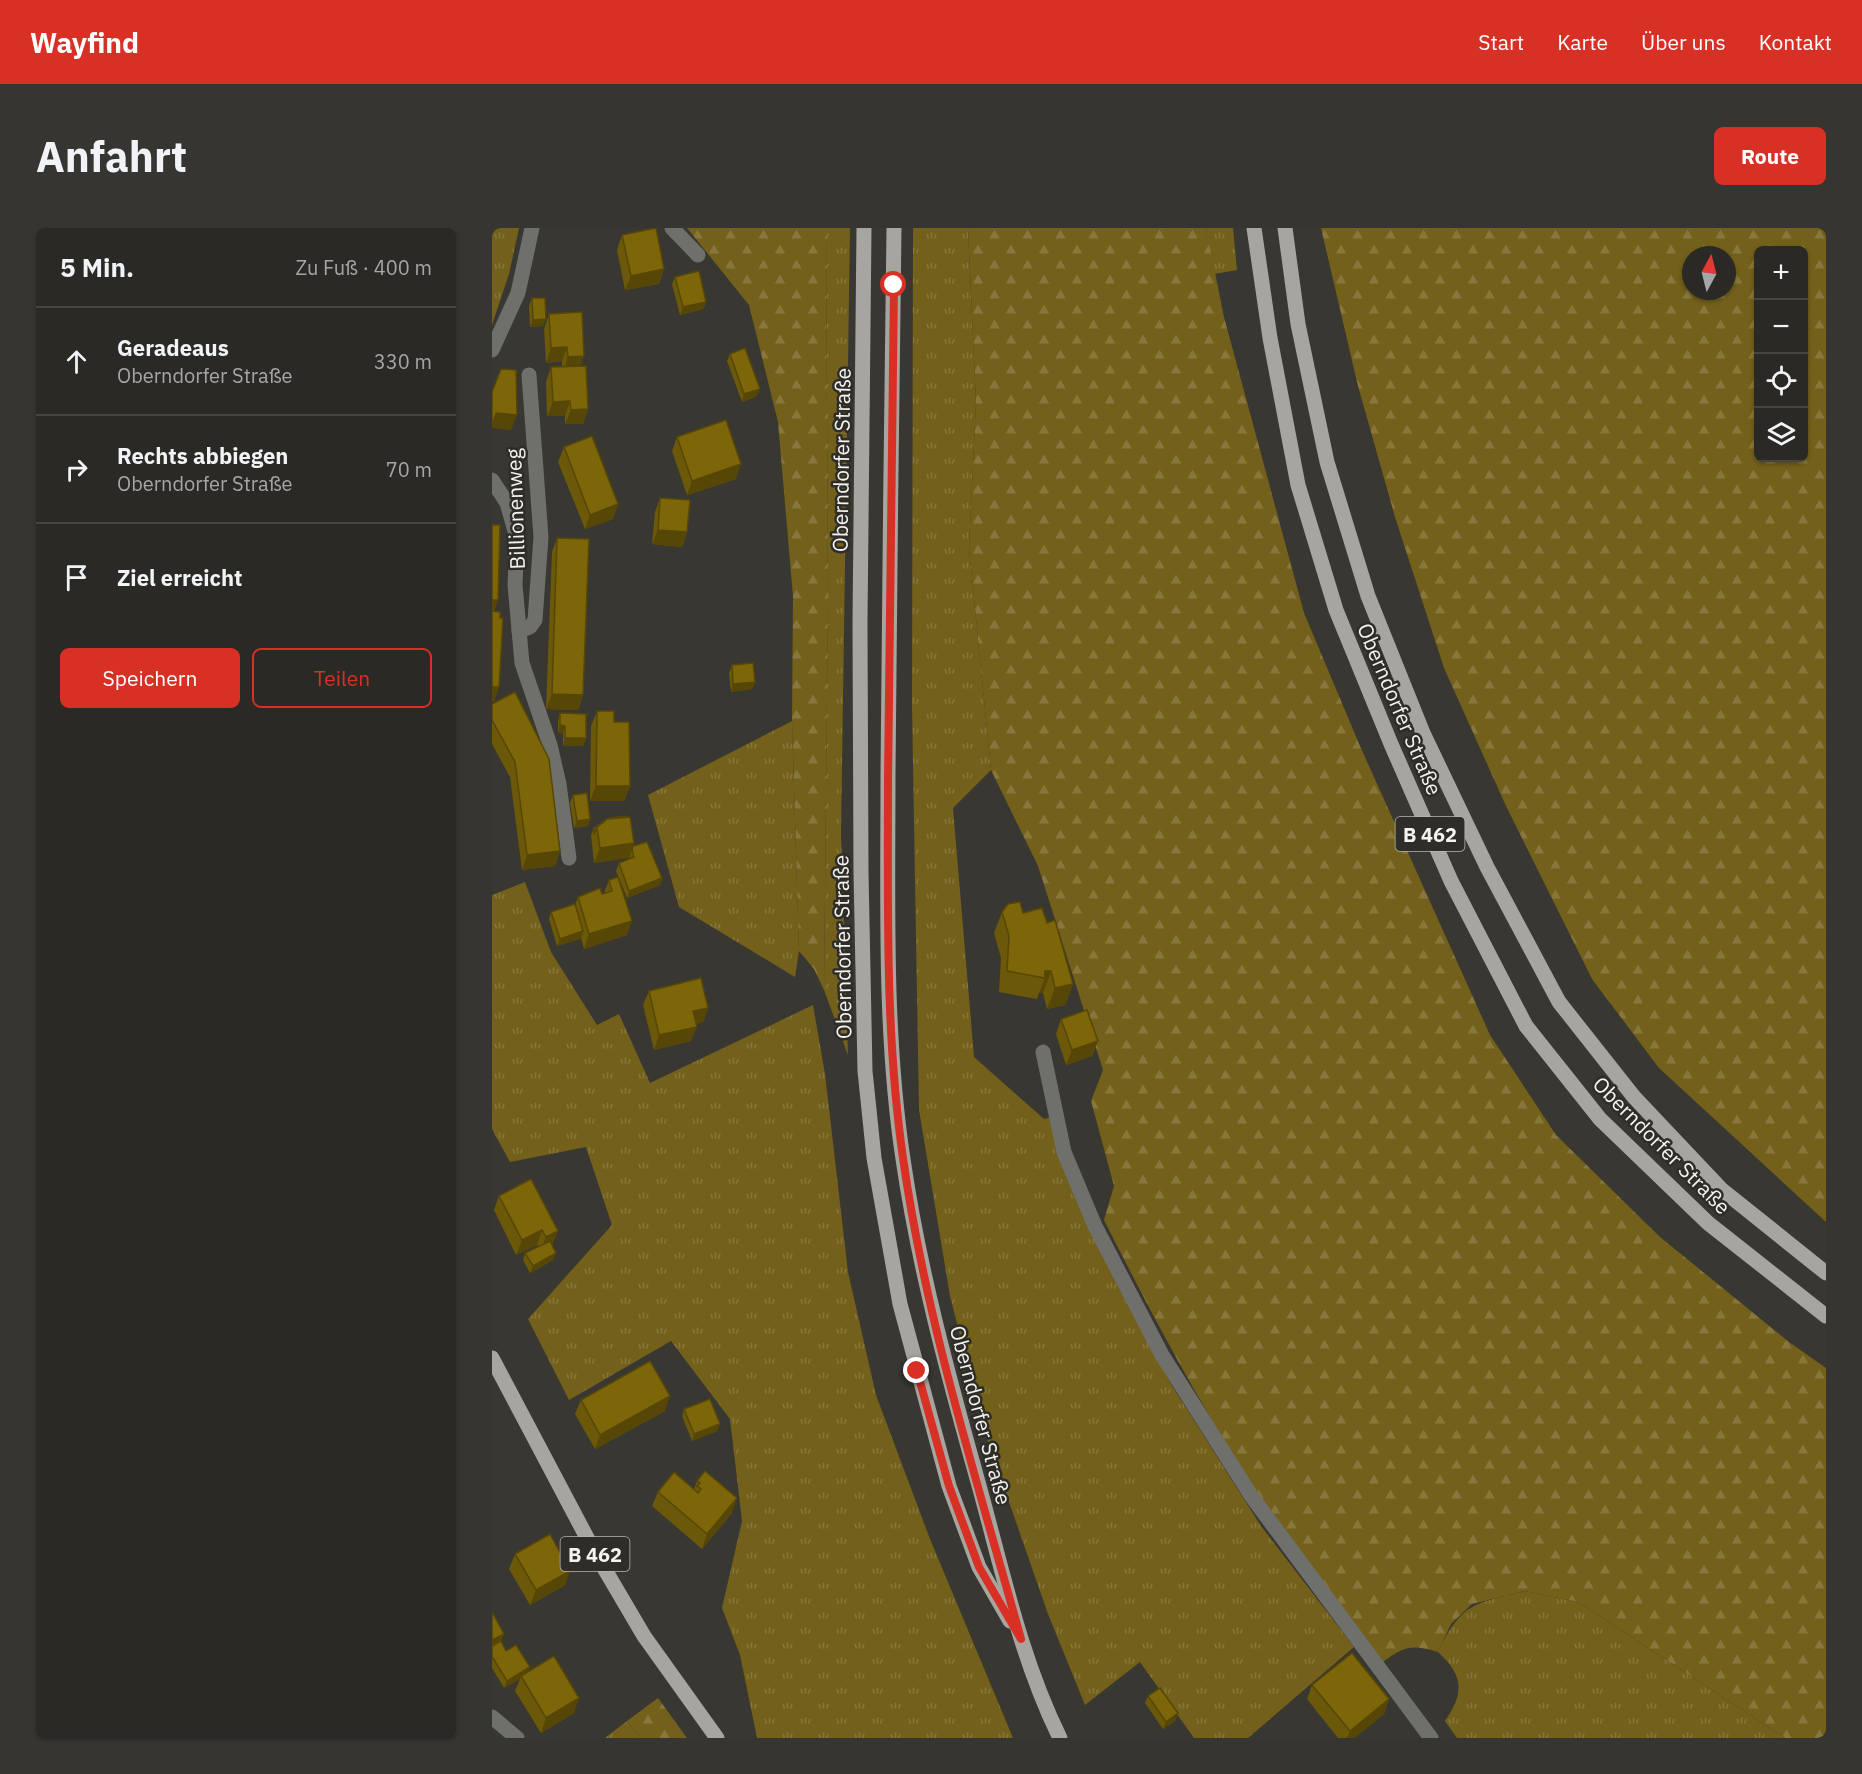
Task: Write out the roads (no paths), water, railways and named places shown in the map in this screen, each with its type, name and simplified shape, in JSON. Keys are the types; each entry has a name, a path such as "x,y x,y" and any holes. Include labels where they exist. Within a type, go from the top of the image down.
{"main road":[{"name":"Oberndorfer Straße","path":"864,228 860,622 861,872 865,1071 872,1147 900,1304 949,1486 979,1567 1021,1639"},
{"name":"Oberndorfer Straße","path":"894,228 888,938 895,1087 903,1160 946,1372 1021,1639 1046,1709 1060,1738"},
{"name":"Oberndorfer Straße","path":"1254,228 1270,338 1298,485 1336,610 1390,744 1451,881 1526,1026 1600,1119 1708,1223 1826,1316"},
{"name":"Oberndorfer Straße","path":"1285,228 1298,324 1327,462 1368,596 1423,733 1487,867 1559,1002 1634,1097 1721,1189 1826,1274"},
{"name":"B 462","path":"492,1358 594,1551 644,1636 717,1738"}],"street":[{"path":"492,350 518,293 532,228"},
{"path":"672,228 698,255"},
{"name":"Billionenweg","path":"519,631 530,627 535,620 541,537 529,375"},
{"name":"Billionenweg","path":"492,480 507,503 517,538 515,585 522,663 530,693 545,728 559,784 569,858"},
{"path":"1043,1052 1064,1152 1095,1226 1162,1355 1252,1497 1431,1738"},
{"path":"492,1717 517,1738"}]}
